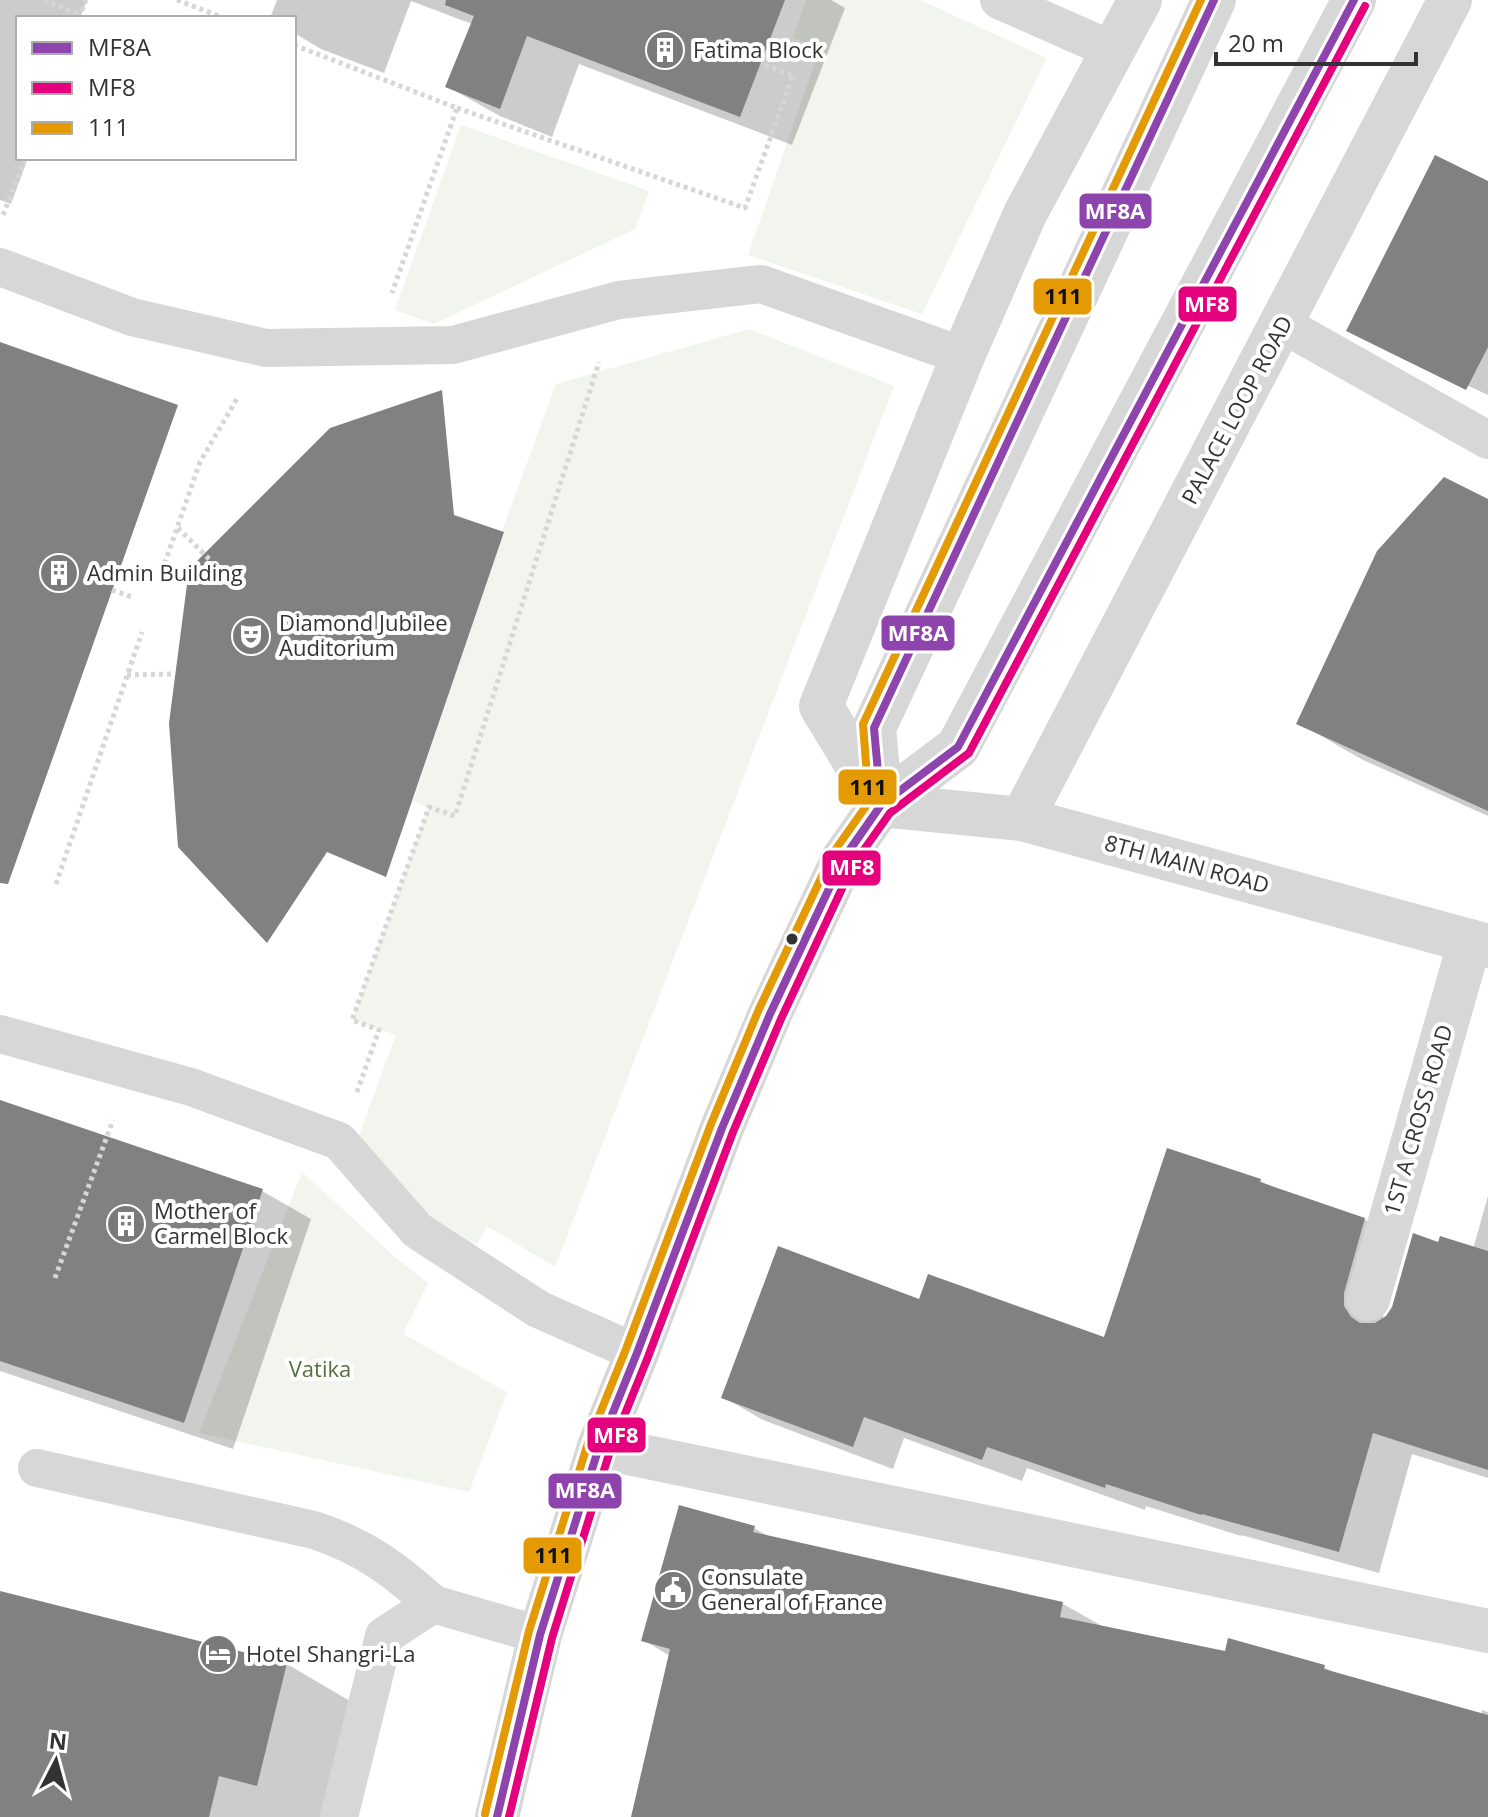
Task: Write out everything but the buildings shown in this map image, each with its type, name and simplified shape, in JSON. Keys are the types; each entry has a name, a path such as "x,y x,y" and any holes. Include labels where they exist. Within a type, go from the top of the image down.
{"street":[{"path":"881,805 821,706 963,356 1025,214 1140,0"},
{"path":"881,805 874,728 1214,0"},
{"path":"497,1817 540,1635 599,1447 722,1128 770,1014 843,859 881,805 958,747 1354,0"},
{"name":"PALACE LOOP ROAD","path":"1022,819 1450,0"},
{"name":"8TH MAIN ROAD","path":"881,805 1022,819 1479,944"},
{"name":"1ST A CROSS ROAD","path":"1368,1299 1479,944"},
{"path":"599,1447 1488,1631"}],"lane":[{"path":"999,0 1112,50"},
{"path":"0,267 132,317 266,348 453,345 619,300 761,284 963,356"},
{"path":"1282,324 1488,440"},
{"path":"0,1034 191,1087 339,1141 417,1230 538,1309 637,1353"},
{"path":"37,1468 343,1539 370,1553 433,1604 540,1635"},
{"path":"339,1817 384,1636 433,1604"}],"path":[{"path":"44,0 80,16 86,0"},
{"path":"177,0 219,16"},
{"path":"296,46 457,108 745,208 793,75 761,64"},
{"path":"373,346 457,108"},
{"path":"0,224 24,160"},
{"path":"339,1141 379,1030 352,1020 429,807 455,816 619,300"},
{"path":"162,571 200,462 266,348"},
{"path":"178,528 211,561"},
{"path":"112,590 132,597"},
{"path":"56,884 142,632"},
{"path":"127,675 175,674"},
{"path":"55,1278 107,1136"}],"green space":[{"path":"806,0 920,0 1047,58 922,314 748,255 820,48 793,38"},
{"path":"461,125 649,191 635,229 434,324 395,310"},
{"path":"749,329 894,386 555,1267 487,1226 477,1245 426,1213 358,1138 396,1035 352,1020 428,808 413,801 502,531 556,384"},
{"name":"Vatika","path":"302,1172 428,1283 403,1334 507,1392 469,1492 199,1433"}],"transit line":[{"name":"111","path":"485,1814 529,1631 588,1443 711,1124 759,1009 833,853 869,802 863,724 1201,0"},
{"name":"MF8A","path":"852,847 881,805 874,728 1214,0"},
{"name":"MF8A","path":"497,1817 540,1635 599,1447 722,1128 770,1014 843,859 881,805 958,747 1354,0"},
{"name":"MF8","path":"509,1817 552,1638 610,1451 733,1132 781,1019 853,865 890,813 969,753 1365,6"}],"place":[{"name":"Fatima Block","path":"665,50"},
{"name":"Admin Building","path":"59,573"},
{"name":"Diamond Jubilee Auditorium","path":"251,636"},
{"name":"Mother of Carmel Block","path":"126,1224"},
{"name":"Consulate General of France","path":"673,1590"},
{"name":"Hotel Shangri-La","path":"218,1654"}]}
